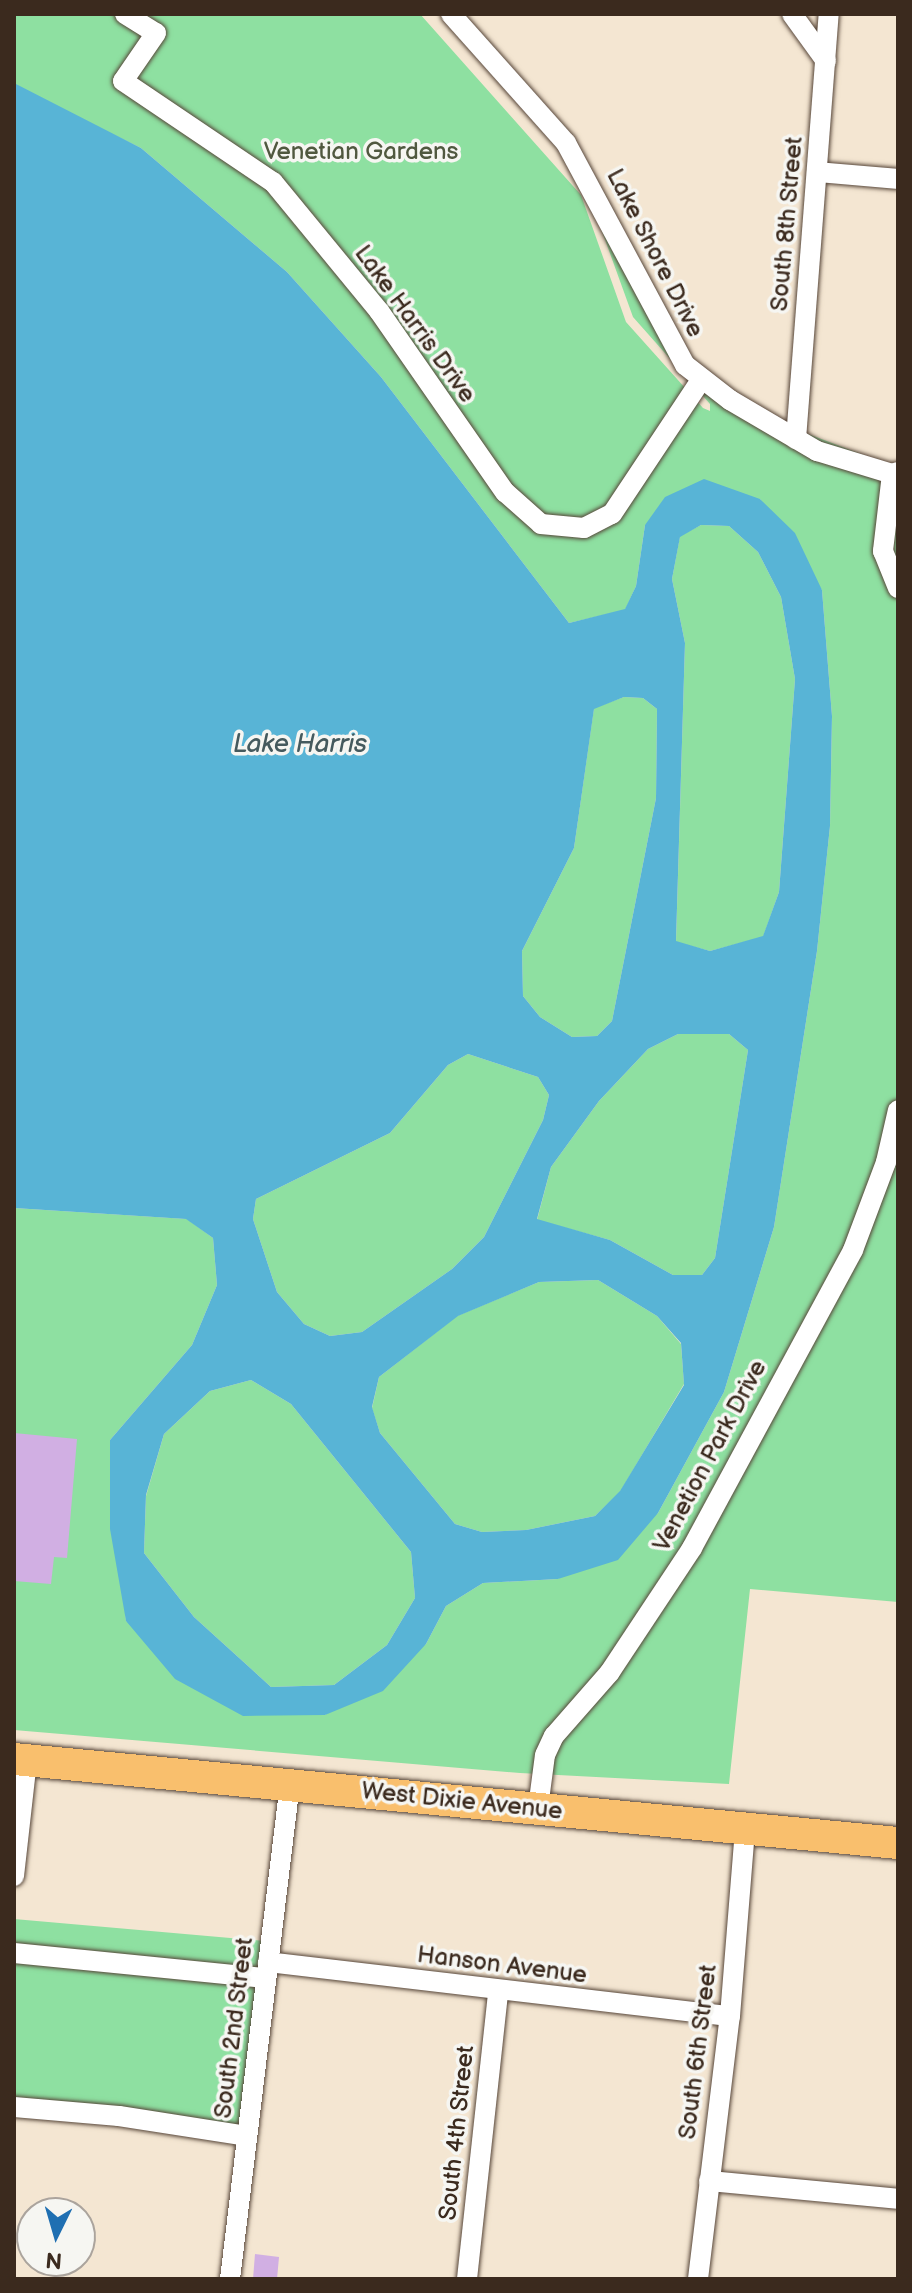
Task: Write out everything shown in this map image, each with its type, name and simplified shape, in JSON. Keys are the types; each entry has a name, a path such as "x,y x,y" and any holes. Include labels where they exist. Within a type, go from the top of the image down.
{"main road":[{"name":"West Dixie Avenue","path":"20,1759 898,1843"}],"street":[{"name":"Lake Harris Drive","path":"125,14 156,33 123,81 273,182 379,311 505,492 541,524 584,528 612,514 701,380"},
{"name":"Lake Shore Drive","path":"451,14 566,143 673,348 701,380 796,439 896,476"},
{"path":"792,14 826,61"},
{"name":"South 8th Street","path":"796,439 829,14"},
{"path":"817,172 898,179"},
{"path":"896,476 883,551 898,588"},
{"name":"Venetion Park Drive","path":"538,1808 545,1755 554,1736 610,1672 692,1548 853,1250 886,1162 898,1110"},
{"path":"14,1876 20,1759"},
{"name":"South 2nd Street","path":"230,2279 290,1783"},
{"name":"South 6th Street","path":"698,2279 730,2016 745,1830"},
{"name":"Hanson Avenue","path":"14,1953 267,1970 730,2016"},
{"name":"South 4th Street","path":"467,2279 498,1992"},
{"path":"14,2107 119,2116 246,2136"},
{"path":"709,2181 898,2199"}],"green space":[{"name":"Venetian Gardens","path":"14,14 420,14 581,195 626,322 703,408 710,411 710,404 633,317 591,201 695,369 745,410 898,468 898,1602 750,1589 729,1784 520,1773 14,1730 14,1208 187,1219 213,1238 217,1285 192,1345 110,1440 126,1621 325,1715 426,1644 446,1606 483,1583 558,1579 658,1513 724,1392 774,1227 817,951 830,826 832,716 822,590 760,499 645,525 636,586 625,610 569,623 381,377 287,272 141,148 14,86"},
{"path":"701,525 729,526 758,552 781,597 795,679 779,892 763,937 710,951 676,942 685,643 672,579 680,536"},
{"path":"624,697 643,698 657,709 656,798 612,1021 597,1036 572,1037 540,1017 523,996 522,951 574,848 594,708"},
{"path":"678,1034 729,1034 748,1050 715,1258 702,1275 673,1275 610,1240 537,1220 551,1167 599,1101 648,1049"},
{"path":"468,1054 538,1077 549,1095 543,1120 484,1237 452,1269 362,1332 330,1336 304,1324 277,1292 253,1219 256,1199 390,1133 448,1065"},
{"path":"598,1280 657,1316 681,1344 684,1384 620,1492 595,1516 526,1530 482,1532 455,1524 380,1433 372,1408 379,1377 457,1316 539,1282"},
{"path":"251,1380 291,1404 411,1552 415,1598 387,1645 334,1685 271,1687 194,1617 144,1553 146,1496 164,1434 210,1391"},
{"path":"14,1919 265,1941 247,2135 14,2112"}],"water":[{"name":"Lake Harris","path":"14,83 141,148 287,272 381,377 569,623 625,609 636,586 645,525 665,497 704,479 760,499 795,533 822,590 832,716 830,826 817,951 774,1227 724,1392 658,1513 618,1560 558,1579 483,1583 446,1606 426,1644 383,1691 325,1715 243,1716 175,1679 126,1621 110,1529 110,1440 192,1345 217,1285 213,1238 186,1219 14,1208","holes":["701,525 729,526 758,552 781,597 795,679 779,892 763,936 710,951 676,941 685,643 672,579 680,537","624,697 643,698 657,709 656,798 612,1021 597,1036 572,1037 540,1017 523,996 522,951 574,848 594,709","678,1034 729,1034 748,1050 715,1258 702,1275 673,1275 610,1240 537,1219 551,1167 599,1101 648,1049","468,1054 538,1077 549,1095 543,1120 484,1237 452,1269 362,1332 330,1336 304,1324 277,1292 253,1219 256,1199 390,1133 448,1065","598,1280 657,1316 681,1343 684,1385 620,1491 595,1516 526,1530 482,1532 455,1524 380,1433 372,1407 379,1377 458,1316 539,1282","251,1380 291,1404 411,1552 415,1598 387,1645 334,1685 271,1687 194,1617 144,1553 146,1495 164,1434 210,1391"]}],"building":[{"path":"14,1433 77,1439 67,1558 54,1557 51,1584 14,1581"},
{"path":"255,2254 279,2257 277,2279 253,2279"}]}
